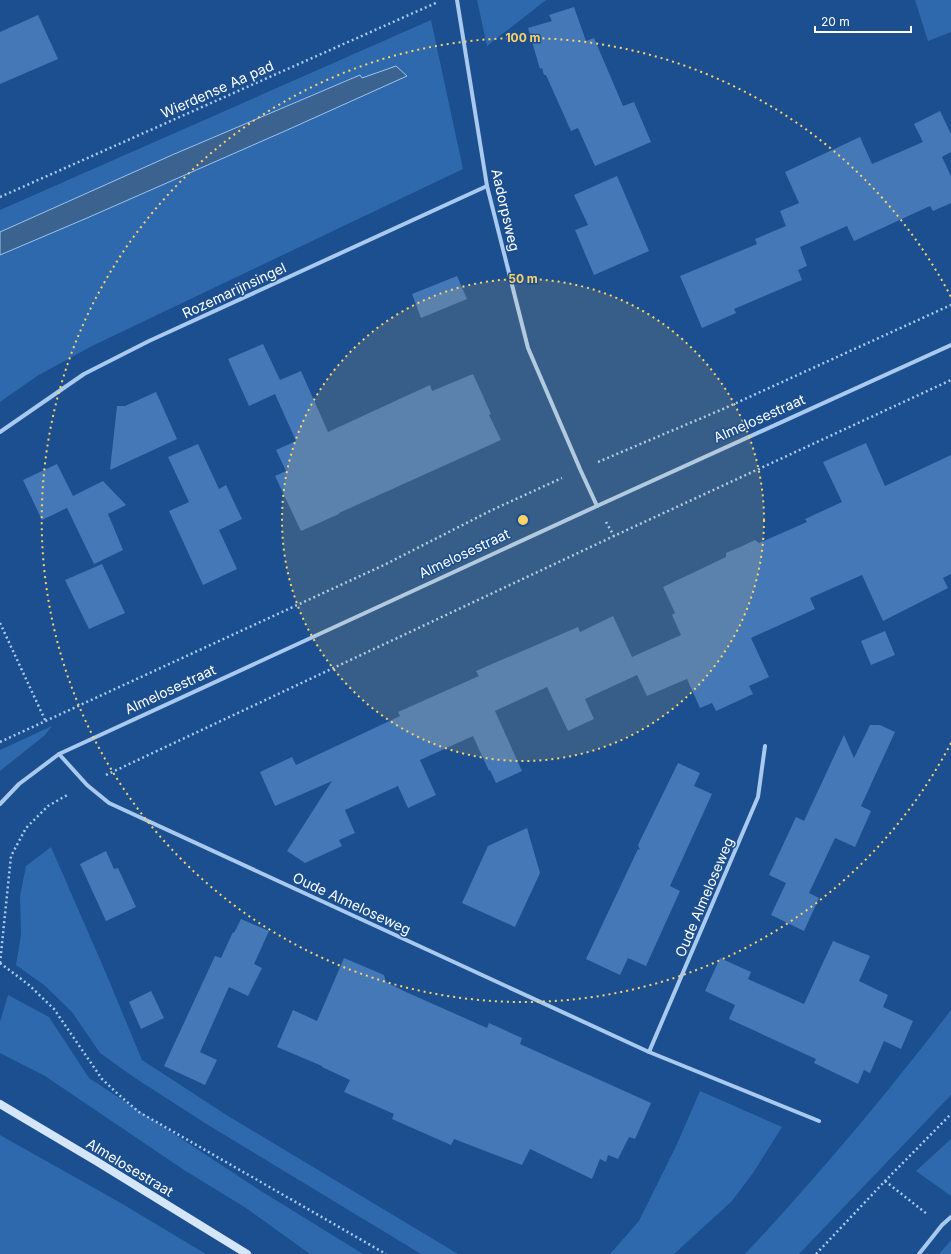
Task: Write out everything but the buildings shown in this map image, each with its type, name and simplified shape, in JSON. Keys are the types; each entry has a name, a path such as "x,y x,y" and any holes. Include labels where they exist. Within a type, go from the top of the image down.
{"street":[{"name":"Aadorpsweg","path":"457,0 488,186 528,348 597,506"},
{"name":"Rozemarijnsingel","path":"0,432 84,374 149,341 488,186"},
{"name":"Almelosestraat","path":"0,804 19,784 59,754 951,345"},
{"name":"Oude Almeloseweg","path":"649,1052 758,797 765,746"},
{"name":"Oude Almeloseweg","path":"59,754 86,784 109,802 649,1052 818,1122"},
{"name":"Almelosestraat","path":"0,1104 247,1254"},
{"path":"919,1254 942,1225 951,1217"}],"path":[{"name":"Wierdense Aa pad","path":"0,196 442,0"},
{"name":"Almelosestraat","path":"0,742 384,565 492,510 580,469 723,409 951,305"},
{"path":"386,1254 139,1112 119,1096 102,1079 54,1009 29,985 0,963 11,856 26,828 48,806 86,784 951,380"},
{"path":"0,623 46,722"},
{"path":"816,1254 951,1114"},
{"path":"885,1181 942,1225"}],"shaded area":[{"path":"477,0 546,0 487,46"},
{"path":"915,0 951,0 951,32 928,41"},
{"path":"431,20 463,169 92,346 37,376 0,402 0,255 285,131 406,76 396,66 362,78 359,75 172,155 0,232 0,210"},
{"path":"396,66 407,76 285,131 0,255 0,232 172,155 360,75 362,78"},
{"path":"52,726 45,735 0,771 0,750"},
{"path":"51,847 142,1060 228,1116 458,1254 421,1254 208,1125 135,1078 100,1053 72,1012 44,985 16,965 21,935 20,896 26,866"},
{"path":"8,995 49,1017 89,1078 261,1191 363,1254 310,1254 246,1208 184,1170 45,1076 0,1053 0,1022"},
{"path":"951,1010 951,1095 799,1254 745,1254 851,1135"},
{"path":"700,1091 782,1127 753,1173 732,1201 674,1254 610,1254 639,1221 677,1144"},
{"path":"0,1135 119,1202 206,1254 0,1254"},
{"path":"951,1139 951,1196 916,1171"},
{"path":"951,1240 951,1254 939,1254"}]}
